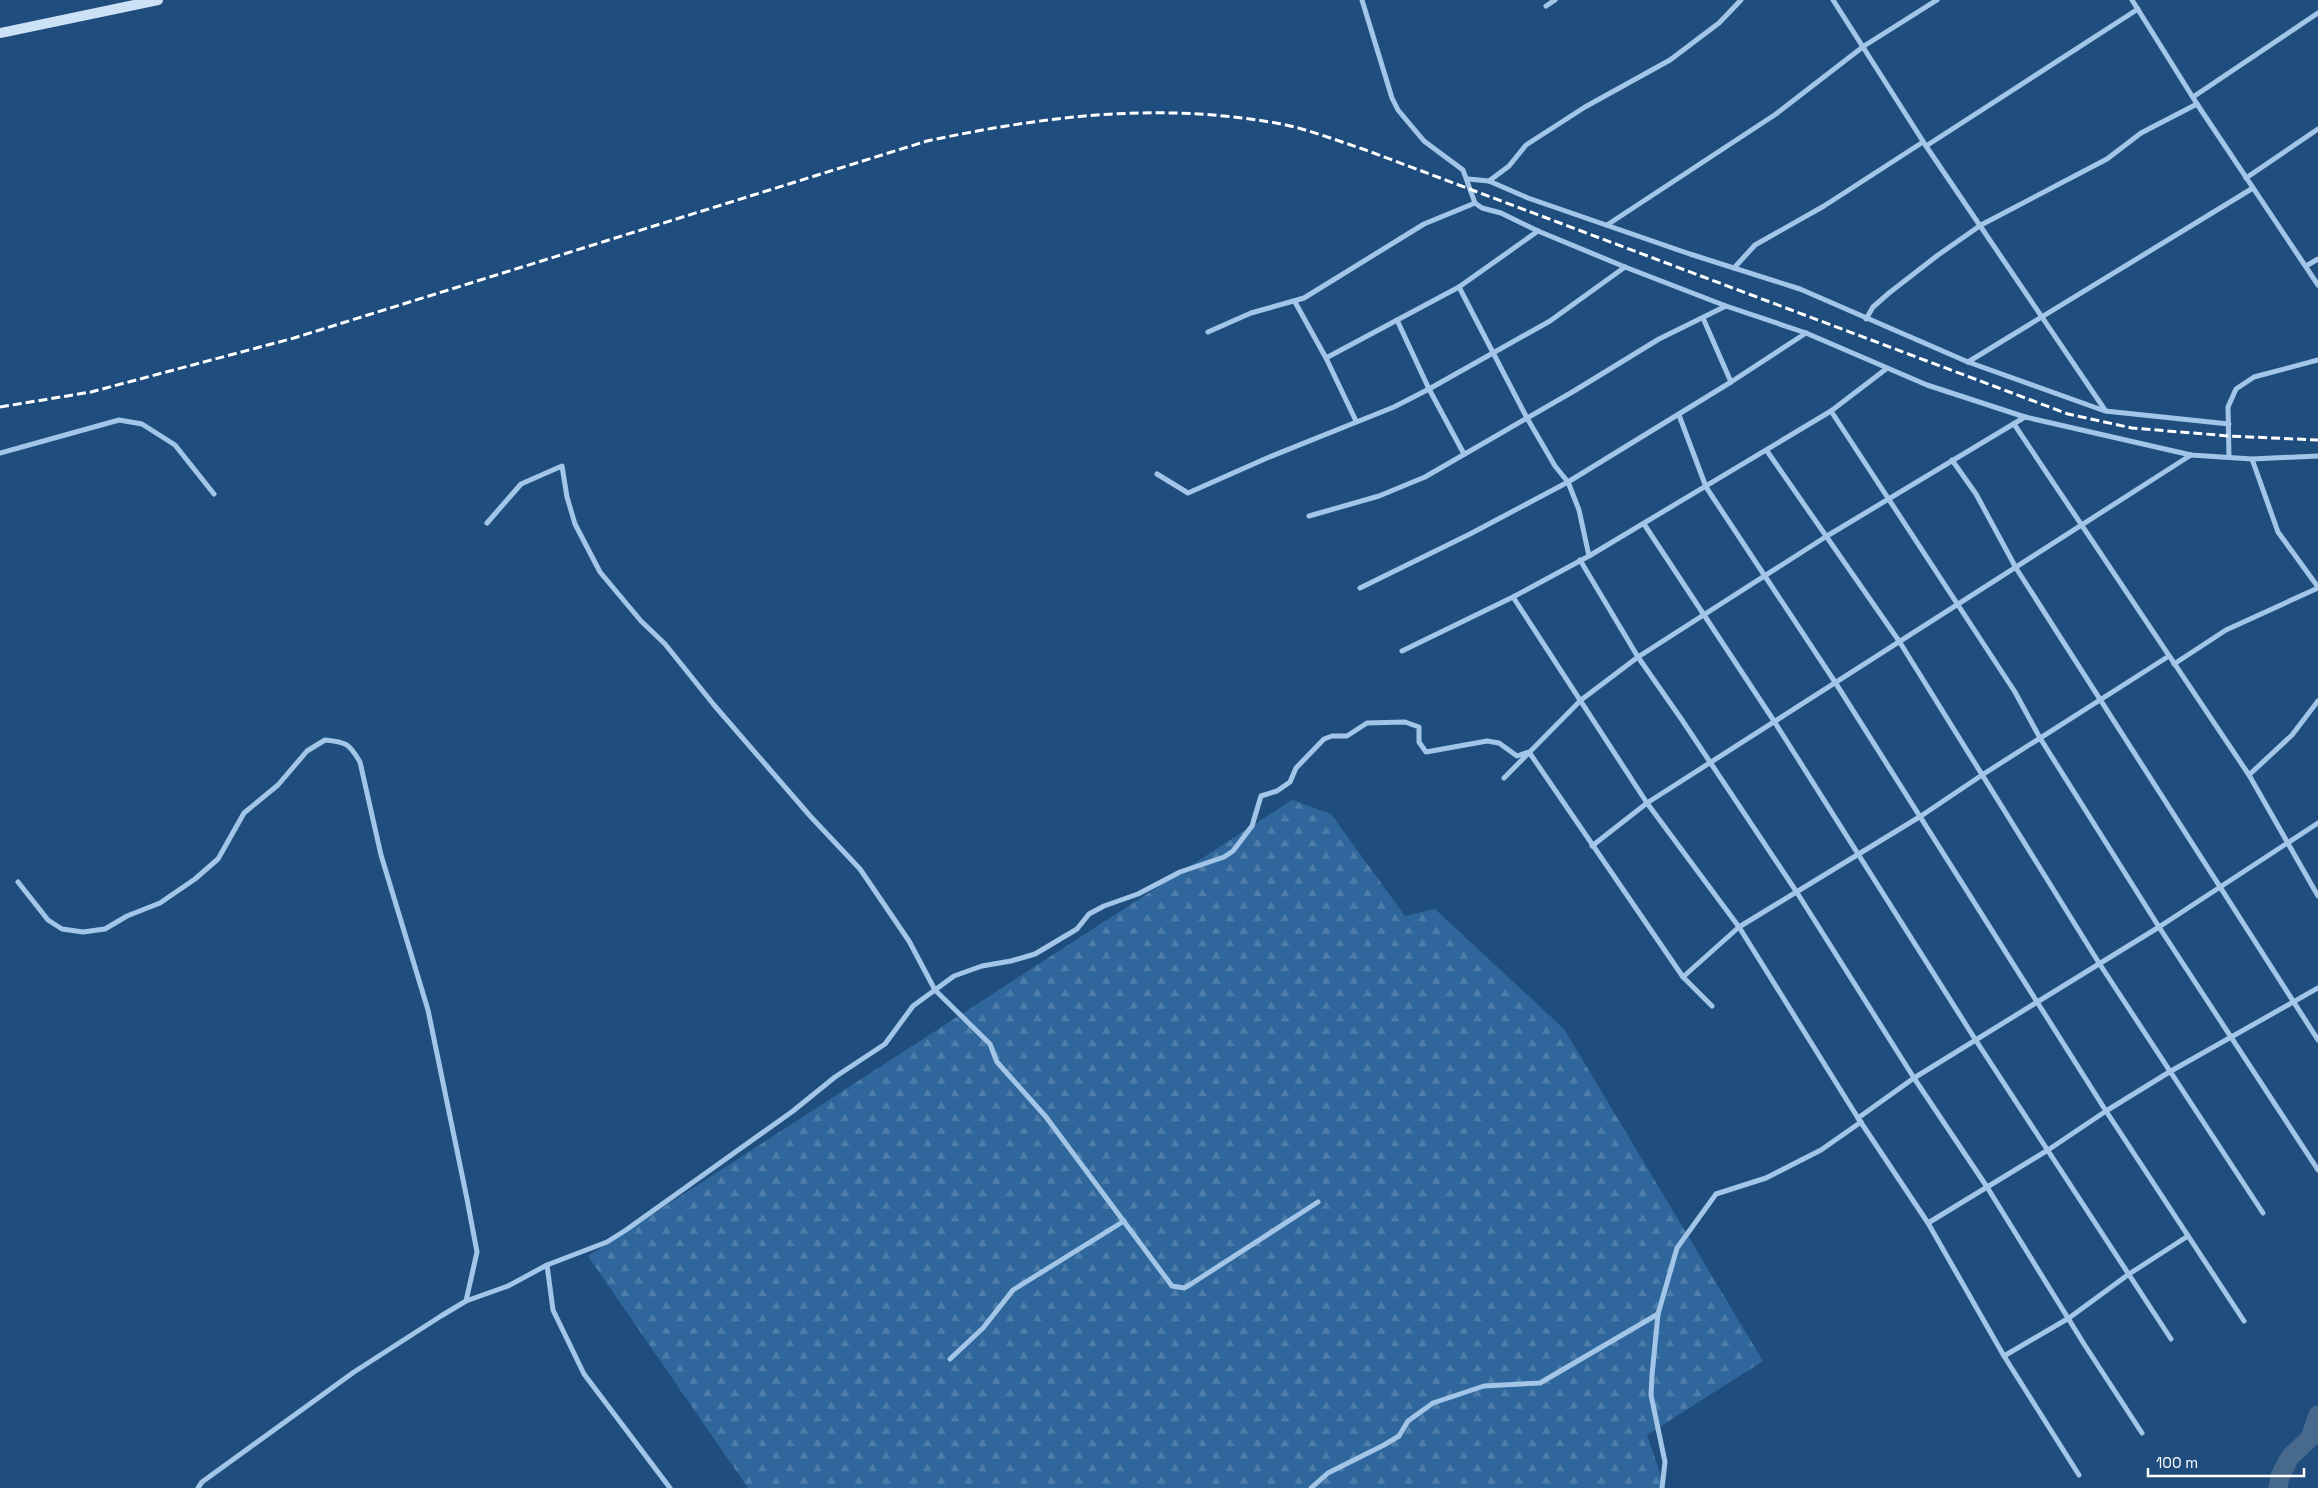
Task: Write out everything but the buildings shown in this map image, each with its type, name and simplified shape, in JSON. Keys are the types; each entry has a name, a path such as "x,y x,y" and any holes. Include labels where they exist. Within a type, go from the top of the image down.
{"street":[{"path":"0,33 158,0"},
{"path":"1362,0 1392,98 1398,110 1424,142 1463,170 1468,179 1475,203"},
{"path":"1546,6 1555,0"},
{"path":"1489,181 1509,166 1526,145 1584,107 1670,60 1719,23 1741,0"},
{"path":"1833,0 1925,144 2105,411"},
{"path":"1607,225 1776,114 1864,46 1937,0"},
{"path":"1734,268 1755,245 1832,202 1925,144 2140,0"},
{"path":"2135,4 2197,104 2318,284"},
{"path":"2193,97 2318,12"},
{"path":"1866,319 1873,307 1889,293 1981,225 2107,159 2141,133 2197,104"},
{"path":"2246,178 2318,129"},
{"path":"1468,179 1489,181 1528,198 1800,289 1968,362 2105,411 2229,424"},
{"path":"1968,362 2253,188"},
{"path":"1208,332 1251,313 1295,302 1424,224 1475,203 1625,267 1726,306 1806,333 1927,385 2025,417 2191,455 2252,459 2318,456"},
{"path":"1326,358 1459,287 1538,231"},
{"path":"2306,266 2318,259"},
{"path":"1157,474 1188,494 1267,458 1394,407 1550,321 1625,267"},
{"path":"1459,287 1527,418 1555,466 1568,482 1580,510 1589,556"},
{"path":"1295,302 1326,358 1356,422"},
{"path":"1309,516 1379,496 1425,477 1659,339 1726,306"},
{"path":"1703,318 1731,382"},
{"path":"1397,320 1429,389 1464,454"},
{"path":"1360,588 1470,534 1568,482 1679,415 1806,333"},
{"path":"2229,457 2228,408 2236,388 2254,376 2318,360"},
{"path":"1402,651 1513,597 1644,524 1831,411 1886,369"},
{"path":"1831,411 2015,692 2040,738 2159,927 2318,1170"},
{"path":"1679,415 1706,487 1835,682 2106,1111 2244,1321"},
{"path":"1504,778 1580,700 1638,657 1764,575 2025,417"},
{"path":"0,453 119,420 142,424 175,445 214,494"},
{"path":"2014,424 2249,775 2286,843 2318,896"},
{"path":"1767,451 1899,641 2099,963 2264,1213"},
{"path":"1592,846 1647,803 1899,641 1958,606 2191,455"},
{"path":"2174,664 2226,630 2317,585 2278,532 2252,459"},
{"path":"1952,460 1976,494 2016,568 2318,1040"},
{"path":"487,523 521,484 562,466 567,497 575,524 600,572 641,621 665,644 714,705 811,817 860,869 909,941 935,990 990,1044 997,1062 1046,1117 1172,1286 1184,1288 1318,1202"},
{"path":"1644,524 1774,721 1975,1039 2171,1339"},
{"path":"1580,560 1638,657 1796,891 1914,1078 1987,1187 2142,1433"},
{"path":"1513,597 1647,803 1739,927 1860,1120 1928,1224 2004,1356 2079,1475"},
{"path":"1683,977 1739,927 1921,816 1982,774 2169,656"},
{"path":"2249,775 2292,735 2318,701"},
{"path":"198,1488 202,1482 354,1372 466,1301 508,1286 546,1265 590,1250 626,1230 793,1112 835,1077 886,1044 913,1006 954,976 982,966 1011,962 1035,954 1077,929 1089,914 1104,906 1138,894 1180,872 1224,857 1233,851 1252,826 1261,796 1277,791 1290,782 1296,768 1324,739 1332,736 1347,736 1368,723 1405,722 1419,728 1419,742 1426,752 1487,741 1500,743 1517,756 1529,752"},
{"path":"18,882 48,920 62,930 83,932 105,929 127,916 160,903 195,879 218,859 244,813 278,785 307,752 324,740 344,742 352,748 360,762 381,855 428,1010 446,1096 477,1252 477,1261 466,1301"},
{"path":"1529,752 1683,977 1712,1006"},
{"path":"1662,1488 1665,1462 1651,1395 1658,1314 1677,1248 1716,1194 1766,1178 1821,1150 1914,1078 2037,1000 2159,927 2318,823"},
{"path":"1928,1224 2171,1071 2318,988"},
{"path":"950,1359 983,1328 1013,1290 1124,1221"},
{"path":"2004,1356 2069,1318 2128,1274 2188,1236"},
{"path":"546,1265 553,1310 584,1374 670,1488"},
{"path":"1311,1488 1328,1473 1399,1436 1408,1421 1433,1403 1484,1386 1540,1383 1658,1314"}],"green space":[{"path":"1292,800 1331,814 1405,916 1435,909 1564,1029 1763,1361 1647,1435 1665,1488 748,1488 588,1256"}],"waterway":[{"path":"2278,1488 2280,1476 2290,1457 2310,1438 2318,1415"}],"railway":[{"path":"0,407 91,392 294,338 927,141 971,132 1058,119 1101,115 1187,113 1287,125 1363,149 2068,414 2132,428 2229,436 2318,440"}]}
